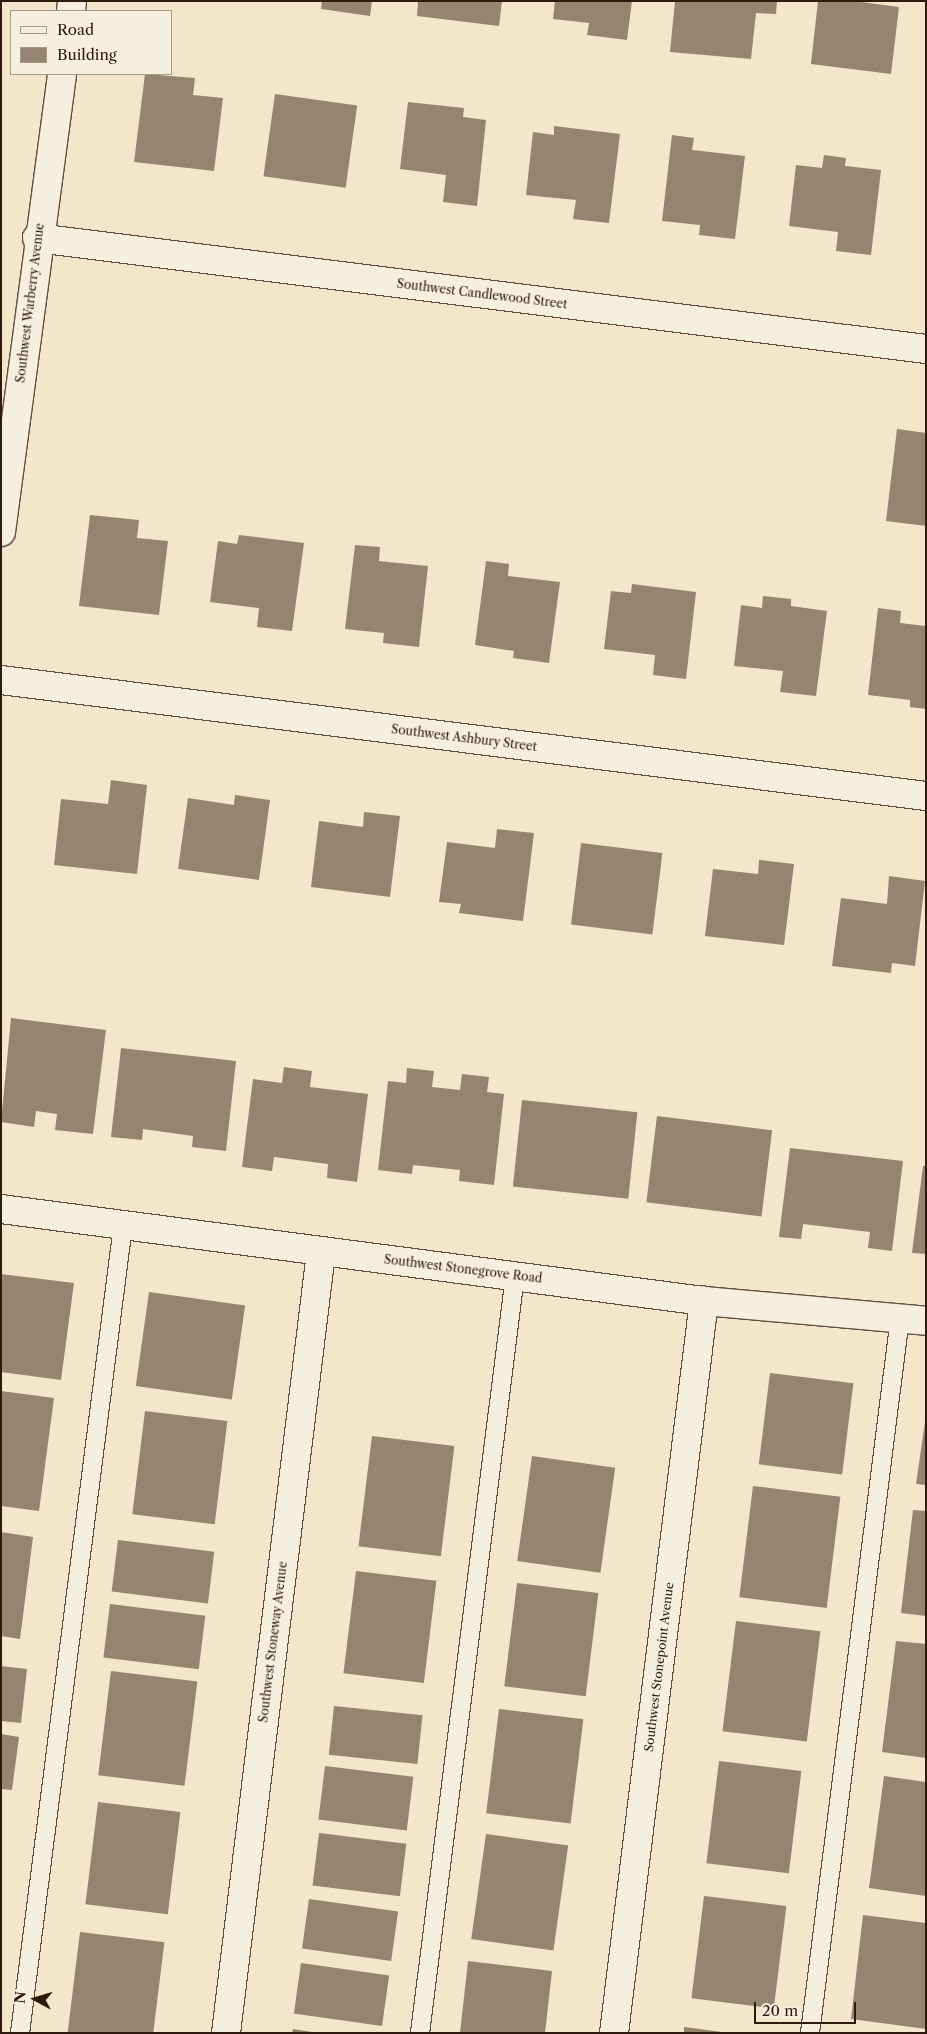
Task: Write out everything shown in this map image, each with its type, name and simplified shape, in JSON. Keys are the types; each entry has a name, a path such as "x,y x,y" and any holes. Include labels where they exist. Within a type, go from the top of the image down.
{"street":[{"name":"Southwest Warberry Avenue","path":"1,532 38,238 62,75"},
{"name":"Southwest Candlewood Street","path":"38,238 926,349"},
{"name":"Southwest Ashbury Street","path":"1,680 926,796"},
{"name":"Southwest Stonegrove Road","path":"1,1209 704,1301 913,1320"},
{"name":"Southwest Stoneway Avenue","path":"226,2033 321,1252"},
{"name":"Southwest Stonepoint Avenue","path":"614,2033 704,1301"}],"lane":[{"path":"20,2033 123,1226"},
{"path":"420,2033 515,1276"},
{"path":"810,2033 913,1320"}],"building":[{"path":"322,1 372,1 370,16 321,9"},
{"path":"418,1 502,1 499,26 417,16"},
{"path":"555,1 632,1 627,40 587,35 589,23 553,19"},
{"path":"675,1 777,1 776,14 756,13 751,59 670,52"},
{"path":"818,1 854,1 899,7 891,74 811,64"},
{"path":"145,75 195,78 193,95 223,98 214,171 134,162"},
{"path":"275,94 357,106 346,188 263,176"},
{"path":"408,102 464,108 463,117 486,120 477,206 443,202 446,175 400,169"},
{"path":"554,126 620,134 609,223 573,219 576,200 526,195 533,132 554,135"},
{"path":"672,135 694,138 692,150 745,156 735,239 699,235 700,225 662,221"},
{"path":"824,155 846,158 845,166 881,170 871,255 836,251 838,232 789,226 796,165 822,168"},
{"path":"897,429 926,433 926,526 886,521"},
{"path":"90,515 139,520 137,538 168,541 159,615 79,606"},
{"path":"239,535 304,543 292,631 257,627 259,608 210,602 218,541 237,544"},
{"path":"355,545 380,547 379,561 428,566 419,647 383,643 384,633 345,629"},
{"path":"486,561 509,564 508,576 560,582 549,663 513,658 514,651 475,645"},
{"path":"632,584 696,592 686,679 653,675 655,655 604,649 611,591 631,593"},
{"path":"763,596 791,599 791,606 827,611 816,696 780,692 783,671 734,666 741,605 762,608"},
{"path":"878,608 901,611 900,623 926,626 926,709 910,707 910,700 868,695"},
{"path":"111,780 147,785 137,874 54,865 61,799 108,804"},
{"path":"235,795 270,800 259,880 178,869 188,798 234,805"},
{"path":"364,812 400,816 390,897 311,887 319,821 363,827"},
{"path":"497,829 534,833 523,921 459,913 461,904 439,902 447,842 495,848"},
{"path":"581,843 662,853 652,934 571,924"},
{"path":"759,860 794,864 784,945 705,936 713,869 758,874"},
{"path":"889,876 925,881 915,966 892,963 891,973 832,966 841,898 887,904"},
{"path":"11,1018 106,1030 93,1134 55,1130 57,1114 36,1111 34,1127 1,1122"},
{"path":"121,1048 236,1061 226,1151 192,1147 193,1136 143,1129 142,1140 111,1137"},
{"path":"284,1067 312,1071 310,1087 368,1094 357,1182 327,1178 328,1164 274,1157 272,1171 242,1167 253,1079 282,1083"},
{"path":"407,1068 434,1071 432,1087 460,1090 462,1074 489,1077 487,1092 504,1094 494,1185 459,1181 460,1170 413,1165 412,1174 378,1170 388,1081 406,1083"},
{"path":"522,1100 637,1112 628,1199 513,1187"},
{"path":"657,1116 772,1130 762,1216 646,1202"},
{"path":"790,1148 903,1161 892,1251 868,1248 870,1232 803,1224 801,1239 779,1237"},
{"path":"923,1166 926,1166 926,1254 912,1253"},
{"path":"1,1274 74,1283 61,1380 1,1372"},
{"path":"149,1292 245,1305 232,1400 136,1386"},
{"path":"770,1373 853,1383 842,1475 759,1464"},
{"path":"1,1391 54,1398 39,1511 1,1506"},
{"path":"145,1411 227,1421 215,1524 132,1514"},
{"path":"926,1422 926,1485 916,1484"},
{"path":"372,1436 454,1446 441,1556 358,1546"},
{"path":"532,1456 615,1468 600,1573 517,1561"},
{"path":"753,1486 840,1497 827,1608 739,1597"},
{"path":"913,1510 926,1511 926,1616 901,1613"},
{"path":"1,1532 33,1537 20,1639 1,1636"},
{"path":"118,1540 214,1552 208,1603 112,1592"},
{"path":"356,1571 436,1581 424,1683 343,1673"},
{"path":"517,1583 598,1593 586,1696 504,1686"},
{"path":"110,1604 205,1616 199,1669 103,1658"},
{"path":"736,1621 820,1631 807,1742 722,1731"},
{"path":"896,1641 926,1644 926,1758 882,1752"},
{"path":"1,1666 27,1669 21,1723 1,1721"},
{"path":"111,1671 197,1682 185,1786 98,1775"},
{"path":"334,1706 423,1715 417,1764 329,1755"},
{"path":"499,1709 583,1719 571,1824 486,1813"},
{"path":"1,1734 19,1737 12,1790 1,1789"},
{"path":"719,1761 801,1771 789,1873 706,1863"},
{"path":"325,1766 413,1777 407,1830 318,1820"},
{"path":"884,1776 926,1782 926,1896 869,1888"},
{"path":"98,1802 180,1812 168,1914 85,1904"},
{"path":"319,1833 406,1844 400,1896 313,1886"},
{"path":"486,1834 568,1846 553,1951 471,1939"},
{"path":"704,1896 786,1906 774,2008 691,1998"},
{"path":"309,1899 398,1912 391,1961 302,1949"},
{"path":"863,1915 926,1923 926,2029 851,2019"},
{"path":"80,1932 164,1942 153,2033 68,2033"},
{"path":"468,1961 552,1971 545,2033 460,2033"},
{"path":"301,1963 389,1975 382,2026 294,2014"},
{"path":"684,2027 722,2032 722,2033 684,2033"},
{"path":"293,2029 312,2032 312,2033 292,2033"}]}
